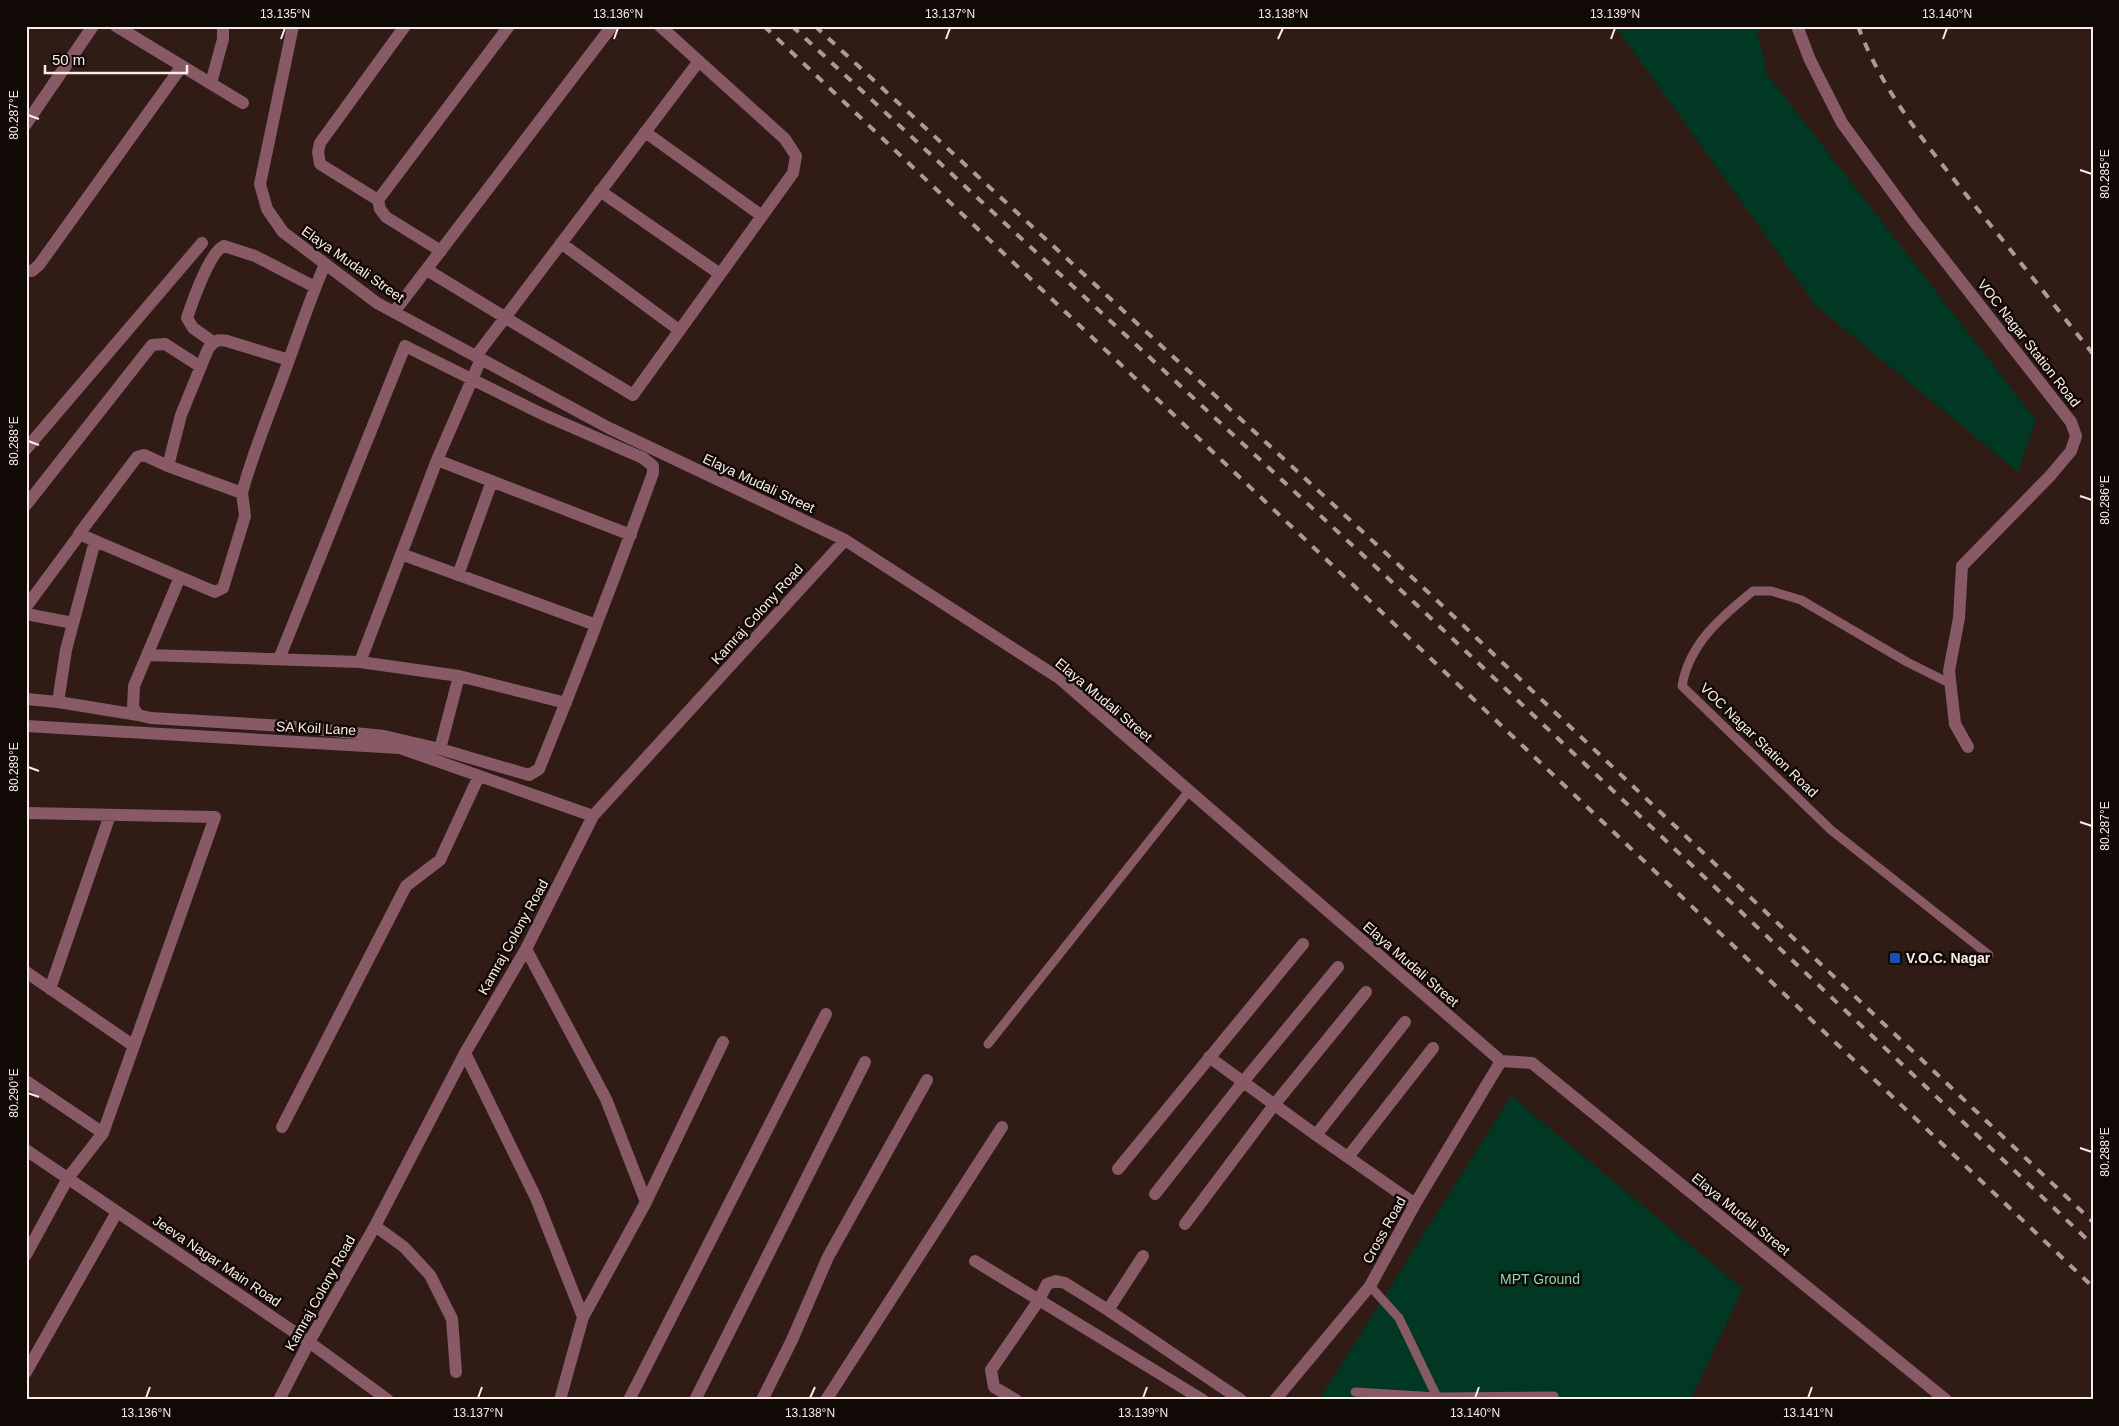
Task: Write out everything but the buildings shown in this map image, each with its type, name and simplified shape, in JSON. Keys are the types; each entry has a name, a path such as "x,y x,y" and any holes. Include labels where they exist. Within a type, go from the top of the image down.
{"street":[{"path":"26,124 93,26"},
{"path":"116,26 244,103"},
{"path":"211,83 223,39 223,26"},
{"name":"Elaya Mudali Street","path":"293,26 260,184 267,210 283,232 377,303 609,428 845,540 1059,678 1501,1061 1532,1063 1946,1400"},
{"path":"405,26 320,143 318,152 320,164 378,200 380,209 386,217 441,251"},
{"path":"378,200 508,26"},
{"path":"394,312 612,26"},
{"path":"427,270 633,395 793,173 796,156 785,139 660,26"},
{"name":"VOC Nagar Station Road","path":"1797,26 1810,60 1842,123 1914,220 2071,422 2076,436 2071,451 2050,476 1962,566 1959,618 1949,670 1955,724 1968,747"},
{"path":"360,662 437,460 472,380 478,358 505,317 699,61"},
{"path":"26,271 32,271 39,265 182,66"},
{"path":"645,132 762,216"},
{"path":"600,191 720,274"},
{"path":"26,449 202,242"},
{"path":"561,243 679,330"},
{"path":"213,342 193,328 187,318 212,260 220,248 224,246 255,256 315,287"},
{"path":"80,534 215,592 223,588 245,516 242,493 248,469 325,264"},
{"path":"168,466 181,415 213,342 220,339 289,360"},
{"path":"26,505 152,345 165,344 201,367"},
{"path":"26,699 58,702 151,718 285,726 384,736 440,748 529,774 535,773 566,703 596,625 653,473 653,466 643,458 558,421 404,346 278,659"},
{"path":"26,607 137,457 144,455 168,466 242,493"},
{"path":"437,460 630,535"},
{"path":"458,575 492,481"},
{"name":"Kamraj Colony Road","path":"280,1400 309,1342 375,1226 465,1053 526,949 593,816 845,540"},
{"path":"58,702 73,623 95,541"},
{"path":"401,554 596,625"},
{"path":"138,715 132,707 134,686 180,577"},
{"path":"26,614 73,623"},
{"path":"148,654 360,662 459,676 566,703"},
{"path":"440,748 459,676"},
{"name":"SA Koil Lane","path":"26,726 400,748 593,816"},
{"path":"282,1127 406,886 440,860 479,776"},
{"path":"26,813 215,817 103,1133 68,1178 26,1255"},
{"path":"50,989 110,815"},
{"path":"1118,1170 1303,944"},
{"path":"526,949 606,1099 646,1202"},
{"path":"1155,1194 1243,1082 1338,967"},
{"path":"26,972 134,1046"},
{"path":"1185,1224 1274,1105 1366,992"},
{"path":"629,1400 826,1014"},
{"path":"1316,1136 1405,1022"},
{"path":"560,1400 583,1316 646,1202 723,1042"},
{"path":"1348,1158 1432,1048"},
{"path":"465,1053 536,1198 583,1316"},
{"path":"1209,1057 1316,1136 1415,1204"},
{"name":"Cross Road","path":"1275,1400 1370,1286 1415,1204 1501,1061"},
{"path":"695,1400 865,1062"},
{"path":"762,1400 792,1340 828,1257 927,1080"},
{"path":"26,1081 103,1133"},
{"path":"826,1400 1002,1127"},
{"name":"Jeeva Nagar Main Road","path":"26,1150 309,1342 388,1400"},
{"path":"26,1372 117,1212"},
{"path":"375,1226 404,1247 430,1275 452,1319 456,1372"},
{"path":"1108,1310 1143,1256"},
{"path":"975,1261 1203,1400"},
{"path":"1016,1400 994,1387 991,1370 1039,1300 1047,1284 1056,1281 1065,1283 1108,1310 1225,1396 1241,1400"}],"lane":[{"name":"VOC Nagar Station Road","path":"1951,684 1906,662 1801,600 1771,591 1753,591 1712,627 1698,643 1684,673 1682,686 1831,830 1989,955"},
{"path":"988,1044 1189,791"},
{"path":"1370,1286 1399,1318 1437,1397"},
{"path":"1355,1392 1437,1397 1554,1396"}],"green space":[{"path":"1615,26 1756,26 1767,74 2036,420 2018,472 1816,306"},
{"name":"MPT Ground","path":"1511,1096 1743,1289 1690,1400 1319,1400"}],"railway":[{"path":"764,26 2093,1287"},
{"path":"792,26 1419,607 2093,1245"},
{"path":"815,26 1429,593 2093,1222"},
{"path":"1858,26 1868,51 1881,75 1909,120 2093,354"}],"place":[{"name":"V.O.C. Nagar","path":"1895,958"}]}
